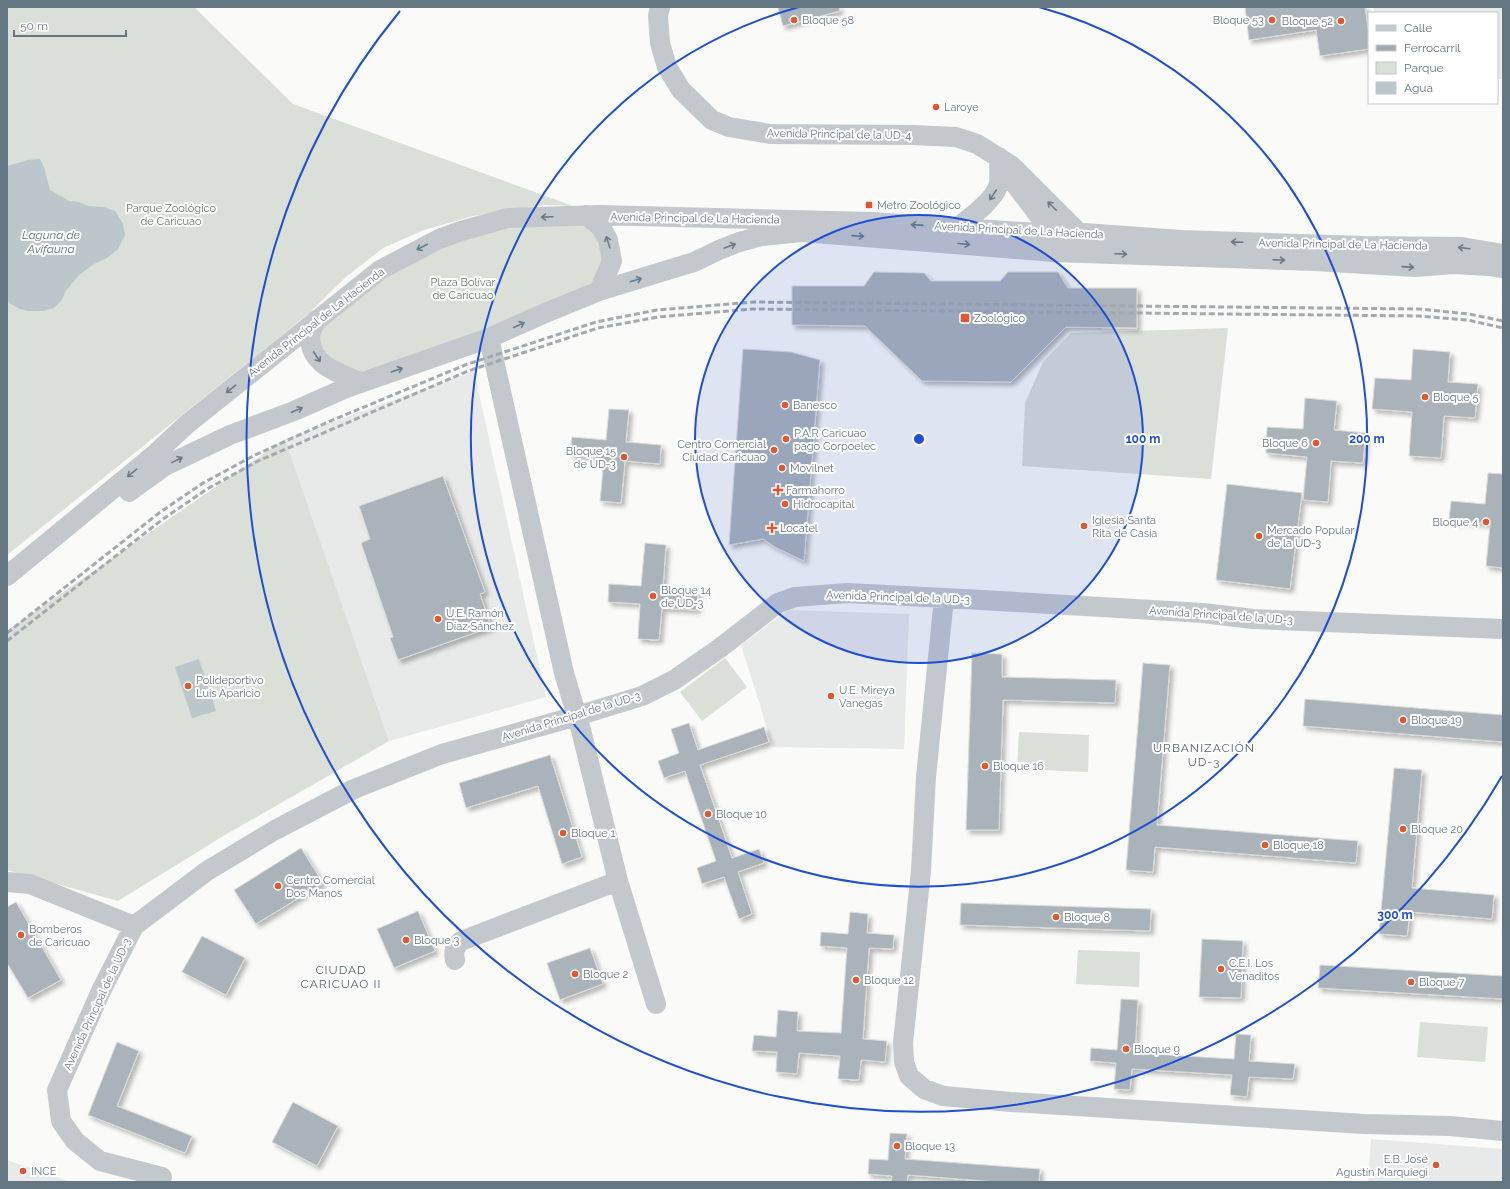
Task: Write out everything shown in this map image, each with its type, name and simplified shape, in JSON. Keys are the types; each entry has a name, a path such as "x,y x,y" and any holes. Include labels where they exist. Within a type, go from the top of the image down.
{"street":[{"name":"Avenida Principal de la UD-4","path":"660,7 658,16 660,42 667,67 681,90 708,117 720,124 742,130 770,134 912,135 956,137 977,144 1012,166 1079,233"},
{"name":"Avenida Principal de la UD-4","path":"999,158 1054,243"},
{"path":"956,228 994,194 999,185 999,158"},
{"path":"586,215 601,227 608,240 612,261 599,291"},
{"name":"Avenida Principal de La Hacienda","path":"7,576 154,455 186,425 380,270 439,239 461,231 508,218 586,215 871,222 956,228 1054,243 1082,253 1315,261 1415,267 1453,264 1503,268"},
{"name":"Avenida Principal de La Hacienda","path":"7,592 88,523 148,478 166,466 230,435 294,411 360,382 489,338 599,291 694,262 739,242 762,236 802,232 1054,243 1079,233 1224,241 1462,247 1503,254"},
{"path":"1079,233 1082,253"},
{"path":"316,320 310,337 312,350 318,361 327,368 360,382"},
{"path":"489,338 564,673 577,716 618,881 656,1004"},
{"name":"Avenida Principal de la UD-3","path":"162,1177 100,1161 75,1142 61,1121 57,1090 101,991 134,926 207,871 275,830 354,789 442,754 642,696 674,680 720,648 778,603 795,597 847,594 944,598 1203,614 1253,619 1503,629"},
{"path":"944,598 926,777 921,871 903,1043 904,1062 909,1076 924,1089 943,1096 1011,1102 1364,1124 1450,1126 1503,1131"},
{"path":"455,960 453,953 456,946 461,941 618,881"},
{"path":"7,882 30,884 134,926"}],"shaded area":[{"path":"1373,7 1503,7 1503,79 1498,79 1498,12 1375,12"},
{"name":"U.E. Ramón Díaz Sánchez","path":"474,371 546,697 389,741 285,439"},
{"name":"U.E. Mireya Vanegas","path":"788,610 909,614 904,749 773,747 741,645"},
{"name":"E.B. José Agustín Marquiegi","path":"1371,1139 1503,1149 1503,1182 1368,1182"},
{"name":"INCE","path":"7,1160 71,1182 7,1182"}],"green space":[{"name":"Parque Zoológico de Caricuao","path":"7,7 194,7 293,104 573,206 544,205 473,216 424,230 383,248 346,277 307,315 7,555"},
{"name":"Plaza Bolívar de Caricuao","path":"586,215 608,240 599,291 360,382 318,361 316,320 439,239"},
{"path":"1228,328 1211,479 1022,466 1025,403 1043,362 1071,333"},
{"name":"Polideportivo Luis Aparicio","path":"285,439 389,741 225,835 118,901 7,870 7,631"},
{"path":"725,658 747,687 702,721 680,692"},
{"path":"1019,732 1089,735 1088,772 1017,769"},
{"path":"1078,950 1140,952 1139,987 1076,984"},
{"path":"1420,1022 1488,1027 1485,1062 1417,1057"}],"water":[{"name":"Laguna de Avifauna","path":"40,159 44,167 50,190 69,201 79,202 88,206 104,207 115,211 123,224 125,235 118,249 107,258 94,264 79,275 65,292 62,300 54,308 43,311 28,311 20,309 9,303 7,298 7,166 28,160"},
{"path":"199,659 216,711 192,718 175,667"}],"building":[{"name":"Bloque 58","path":"778,7 839,7 840,11 783,26"},
{"path":"1245,7 1365,7 1368,28 1368,49 1320,56 1316,30 1249,40"},
{"path":"874,272 924,273 931,281 1000,281 1008,272 1058,272 1068,288 1137,288 1137,328 1066,327 1011,382 922,381 865,326 792,325 792,286 864,286"},
{"name":"Centro Comercial Ciudad Caricuao","path":"743,349 791,352 820,360 804,561 775,547 763,539 729,545"},
{"name":"Bloque 5","path":"1413,349 1450,352 1448,382 1478,384 1475,418 1444,416 1441,458 1409,456 1412,412 1372,409 1375,378 1411,380"},
{"name":"Bloque 6","path":"1305,398 1337,401 1334,430 1366,433 1363,463 1331,461 1328,502 1303,500 1307,457 1266,453 1267,427 1303,429"},
{"name":"Bloque 15 de UD-3","path":"609,409 629,410 626,442 661,445 660,464 625,461 621,503 600,501 604,459 570,455 572,437 606,440"},
{"name":"Bloque 4","path":"1488,473 1503,474 1503,568 1486,566 1490,524 1449,520 1451,501 1485,504"},
{"path":"443,476 485,592 480,594 491,627 398,660 390,638 393,637 361,543 370,539 359,506"},
{"name":"Mercado Popular de la UD-3","path":"1227,484 1302,493 1290,589 1216,580"},
{"name":"Bloque 14 de UD-3","path":"645,543 666,545 663,587 698,590 697,610 662,608 659,640 638,639 640,604 608,602 609,584 641,586"},
{"name":"Bloque 16","path":"972,653 1002,654 1002,677 1116,680 1115,703 1003,700 999,830 966,830"},
{"path":"1143,663 1170,665 1157,825 1358,841 1356,863 1155,847 1153,872 1126,870"},
{"name":"Bloque 19","path":"1305,699 1503,715 1503,742 1303,726"},
{"name":"Bloque 10","path":"689,723 698,750 764,727 769,742 700,765 732,858 759,849 764,863 738,872 752,914 739,919 724,877 702,884 697,868 716,861 685,771 664,778 658,761 679,753 671,729"},
{"name":"Bloque 1","path":"550,755 582,857 562,864 538,786 466,808 459,783"},
{"name":"Bloque 20","path":"1394,768 1422,770 1412,888 1494,895 1492,919 1410,912 1407,936 1379,934"},
{"name":"Centro Comercial Dos Manos","path":"301,848 323,883 256,924 234,890"},
{"name":"Bomberos de Caricuao","path":"16,902 61,980 28,998 7,963 7,907"},
{"name":"Bloque 8","path":"961,903 1151,909 1150,931 960,925"},
{"name":"Bloque 3","path":"418,911 435,951 394,968 377,929"},
{"name":"Bloque 12","path":"850,912 868,914 867,933 894,935 893,949 869,948 863,1039 887,1041 885,1062 861,1060 859,1080 838,1079 840,1056 799,1053 797,1074 776,1072 777,1052 752,1051 754,1035 776,1037 778,1010 798,1012 797,1031 841,1033 847,948 820,946 821,932 848,934"},
{"path":"202,936 245,958 226,995 182,972"},
{"name":"C.E.I. Los Venaditos","path":"1202,939 1243,941 1241,998 1199,997"},
{"name":"Bloque 2","path":"590,948 603,984 560,1000 547,963"},
{"name":"Bloque 7","path":"1320,965 1503,976 1503,999 1318,988"},
{"name":"Bloque 9","path":"1121,999 1138,1000 1135,1053 1234,1059 1236,1034 1251,1035 1249,1061 1295,1064 1293,1079 1249,1077 1247,1097 1230,1095 1232,1075 1132,1069 1130,1090 1114,1089 1116,1063 1090,1061 1091,1048 1117,1050"},
{"path":"117,1042 139,1051 117,1106 192,1136 185,1153 88,1115"},
{"path":"293,1102 338,1126 317,1166 272,1142"},
{"name":"Bloque 13","path":"890,1133 907,1134 905,1159 1040,1169 1039,1182 997,1182 908,1175 907,1182 891,1182 892,1176 868,1174 869,1159 888,1160"}],"railway":[{"path":"7,633 159,513 203,483 255,455 328,422 465,365 596,322 657,310 754,302 1419,309 1469,314 1503,321"},
{"path":"7,641 163,519 207,489 258,461 468,371 598,328 658,317 754,309 1419,316 1468,320 1503,328"}],"place":[{"name":"Bloque 58","path":"794,20"},
{"name":"Bloque 53","path":"1272,20"},
{"name":"Bloque 52","path":"1341,21"},
{"name":"Laroye","path":"936,107"},
{"name":"Metro Zoológico","path":"869,205"},
{"name":"Zoológico","path":"965,318"},
{"name":"Bloque 5","path":"1425,397"},
{"name":"Banesco","path":"785,405"},
{"name":"P.A.R Caricuao pago Corpoelec","path":"786,439"},
{"name":"Bloque 6","path":"1316,443"},
{"name":"Centro Comercial Ciudad Caricuao","path":"774,450"},
{"name":"Bloque 15 de UD-3","path":"624,457"},
{"name":"Movilnet","path":"782,468"},
{"name":"Farmahorro","path":"778,490"},
{"name":"Hidrocapital","path":"785,504"},
{"name":"Bloque 4","path":"1486,522"},
{"name":"Iglesia Santa Rita de Casia","path":"1084,526"},
{"name":"Locatel","path":"772,528"},
{"name":"Mercado Popular de la UD-3","path":"1259,536"},
{"name":"Bloque 14 de UD-3","path":"653,596"},
{"name":"U.E. Ramón Díaz Sánchez","path":"438,619"},
{"name":"Polideportivo Luis Aparicio","path":"188,686"},
{"name":"U.E. Mireya Vanegas","path":"831,696"},
{"name":"Bloque 19","path":"1403,720"},
{"name":"Bloque 16","path":"985,766"},
{"name":"Bloque 10","path":"708,814"},
{"name":"Bloque 20","path":"1403,829"},
{"name":"Bloque 1","path":"563,833"},
{"name":"Bloque 18","path":"1265,845"},
{"name":"Centro Comercial Dos Manos","path":"278,886"},
{"name":"Bloque 8","path":"1056,917"},
{"name":"Bomberos de Caricuao","path":"21,935"},
{"name":"Bloque 3","path":"406,940"},
{"name":"C.E.I. Los Venaditos","path":"1221,969"},
{"name":"Bloque 2","path":"575,974"},
{"name":"Bloque 12","path":"856,980"},
{"name":"Bloque 7","path":"1411,982"},
{"name":"Bloque 9","path":"1126,1049"},
{"name":"Bloque 13","path":"897,1146"},
{"name":"E.B. José Agustín Marquiegi","path":"1436,1165"},
{"name":"INCE","path":"23,1171"}],"district":[{"name":"URBANIZACIÓN UD-3","path":"1204,755"},
{"name":"CIUDAD CARICUAO II","path":"341,977"}]}
